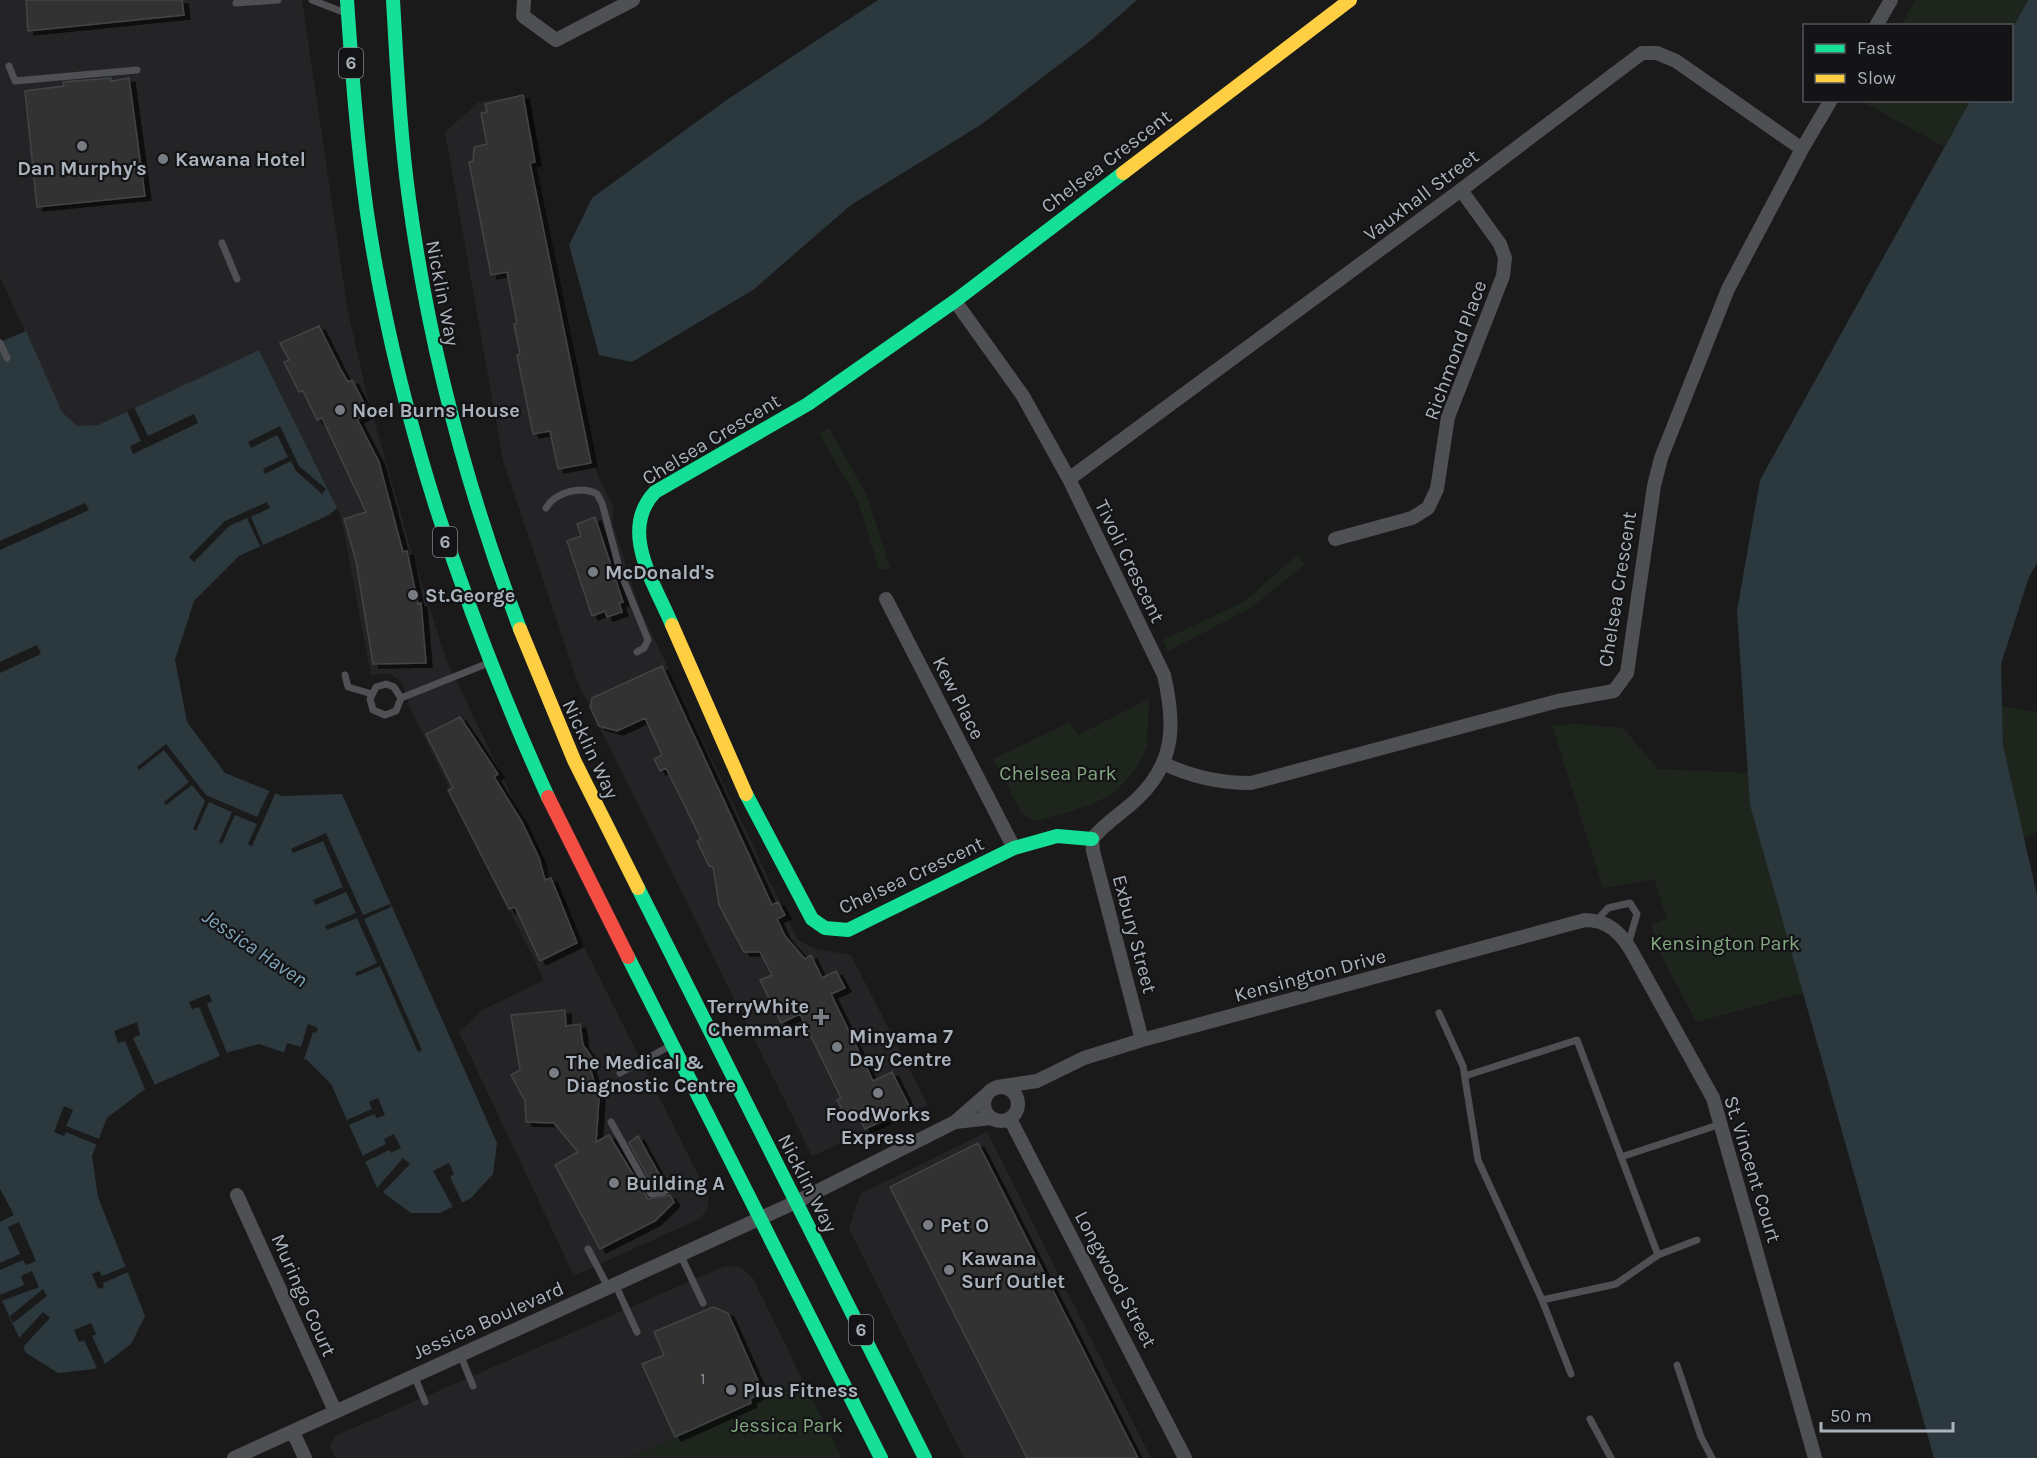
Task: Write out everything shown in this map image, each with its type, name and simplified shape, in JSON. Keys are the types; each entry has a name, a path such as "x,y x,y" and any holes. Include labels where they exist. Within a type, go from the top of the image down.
{"main road":[{"name":"Nicklin Way","path":"393,0 400,135 417,264 446,402 492,561 521,638 574,760 925,1458"},
{"name":"Chelsea Crescent","path":"1092,839 1058,836 1014,848 848,930 825,928 812,920 736,774 641,552 637,515 655,492 808,404 955,301 1350,0"},
{"name":"6","path":"347,7 364,198 387,324 434,509 489,663 550,802 881,1458"}],"street":[{"path":"524,0 523,16 556,40 633,0"},
{"path":"1877,24 1891,0"},
{"name":"Vauxhall Street","path":"1069,479 1461,190 1642,53 1657,53 1676,61 1802,150"},
{"name":"Chelsea Crescent","path":"1163,763 1181,772 1226,783 1251,783 1558,701 1614,692 1627,673 1653,486 1661,458 1728,289 1830,102"},
{"name":"Richmond Place","path":"1335,539 1412,518 1428,508 1437,489 1448,417 1503,276 1505,258 1500,243 1461,190"},
{"name":"Tivoli Crescent","path":"955,301 1023,396 1069,479 1164,675 1172,710 1171,741 1163,763 1138,798 1103,825 1092,839"},
{"name":"Kew Place","path":"886,598 1014,848"},
{"name":"Exbury Street","path":"1092,839 1093,851 1142,1040"},
{"name":"Kensington Drive","path":"992,1091 1037,1081 1084,1058 1142,1040 1585,920 1597,920"},
{"name":"St. Vincent Court","path":"1597,920 1612,927 1628,945 1713,1098 1815,1458"},
{"name":"Kensington Drive","path":"1019,1100 1037,1081"},
{"path":"760,1218 955,1122 992,1091 1011,1089 1019,1100 1019,1108 1010,1119 997,1121 991,1118 984,1107 992,1091"},
{"path":"955,1122 991,1118"},
{"name":"Longwood Street","path":"1010,1119 1185,1458"},
{"name":"Muringo Court","path":"237,1195 335,1411"},
{"name":"Jessica Boulevard","path":"234,1458 760,1218"},
{"path":"293,1432 305,1458"}],"lane":[{"path":"236,3 278,0"},
{"path":"312,0 347,7"},
{"path":"9,66 15,81 137,70"},
{"path":"222,243 237,279"},
{"path":"0,343 7,358"},
{"path":"546,508 551,500 582,488 597,494 602,503 620,571 648,640 644,648 637,652"},
{"path":"401,698 394,687 386,684 376,687 370,699 374,710 385,715 396,711 401,698 489,663"},
{"path":"345,675 348,687 372,694"},
{"path":"1597,920 1608,908 1630,903 1638,914 1628,945"},
{"path":"1439,1013 1463,1066 1478,1160 1542,1300 1571,1374"},
{"path":"1465,1076 1578,1040 1658,1255"},
{"path":"620,1073 673,1045"},
{"path":"611,1122 651,1194 663,1192 676,1185"},
{"path":"1621,1157 1722,1124"},
{"path":"1542,1300 1616,1284 1658,1255 1697,1240"},
{"path":"588,1249 637,1332"},
{"path":"680,1254 703,1304"},
{"path":"460,1354 473,1386"},
{"path":"1677,1365 1701,1437 1712,1458"},
{"path":"414,1375 425,1402"},
{"path":"1590,1419 1611,1458"}],"shaded area":[{"path":"0,0 302,0 348,312 368,399 412,553 446,659 589,957 708,1195 708,1209 699,1219 574,1276 459,1032 482,1010 544,980 411,711 402,682 389,673 371,675 341,517 259,350 98,425 77,426 62,412 0,277"},
{"path":"523,95 598,477 613,506 613,524 639,607 798,940 816,949 851,955 928,1105 812,1156 578,683 503,461 445,132 479,102"},
{"path":"987,1132 1151,1458 964,1458 849,1229 860,1194"},
{"path":"725,1266 741,1267 753,1278 803,1381 629,1458 335,1458 330,1446 335,1436"}],"green space":[{"path":"1915,0 2028,0 2013,27 2013,24 1902,24"},
{"path":"1863,102 1969,102 1944,147"},
{"path":"829,428 867,495 890,568 879,570 858,501 819,433"},
{"path":"1298,554 1305,564 1251,608 1168,651 1163,640 1245,601"},
{"name":"Chelsea Park","path":"1149,699 1147,747 1136,769 1115,792 1089,806 1037,821 1021,812 993,759 1070,722 1078,735"},
{"path":"2002,706 2037,712 2037,832 2022,838 2003,745"},
{"name":"Kensington Park","path":"1576,724 1623,728 1658,769 1748,773 1750,805 1804,993 1696,1022 1655,943 1652,924 1667,919 1654,879 1603,888 1552,725"},
{"name":"Jessica Park","path":"803,1381 842,1458 629,1458"}],"water":[{"path":"878,0 1137,0 1090,41 982,124 851,205 753,290 632,362 599,355 569,245 592,198 728,99"},
{"path":"2028,0 2037,0 2037,563 2029,577 2001,664 2003,745 2037,895 2037,1458 1934,1458 1750,805 1737,611 1760,480 1969,102 2013,102 2013,27"},
{"name":"Jessica Haven","path":"26,331 62,412 77,426 98,425 259,350 337,508 329,515 239,556 194,601 175,660 187,722 225,773 282,796 342,794 497,1143 493,1174 471,1198 440,1213 411,1213 377,1188 331,1084 307,1060 259,1044 229,1052 145,1089 107,1118 92,1156 98,1197 145,1316 131,1344 105,1364 94,1369 58,1373 26,1353 0,1296 0,342"}],"pier":[{"path":"134,407 148,436 194,414 198,423 133,454 130,446 141,441 127,411"},
{"path":"280,426 299,466 326,489 322,494 296,471 291,461 265,474 263,469 288,457 277,435 251,448 248,442"},
{"path":"267,502 270,508 251,517 263,545 260,546 247,518 229,526 194,562 189,557 225,521"},
{"path":"85,503 89,510 0,550 0,541"},
{"path":"37,645 41,654 0,673 0,662"},
{"path":"166,744 206,795 257,817 270,790 276,792 252,846 248,844 257,824 235,815 222,844 219,842 232,812 209,802 196,831 193,829 205,801 192,785 166,805 164,802 189,782 164,750 139,770 137,767"},
{"path":"326,833 363,915 390,904 391,907 364,919 422,1050 418,1052 380,966 357,976 355,973 377,963 357,918 327,930 325,926 356,913 346,892 316,905 313,900 343,887 323,841 293,853 291,849"},
{"path":"209,994 212,1001 207,1004 227,1053 220,1056 199,1007 192,1009 189,1002"},
{"path":"137,1022 140,1035 133,1038 155,1085 145,1089 125,1041 118,1043 114,1031"},
{"path":"308,1024 318,1028 316,1033 313,1032 304,1059 284,1053 287,1043 301,1047"},
{"path":"378,1098 385,1115 377,1118 374,1114 349,1125 347,1120 372,1109 369,1102"},
{"path":"64,1106 73,1110 66,1126 99,1139 97,1145 66,1132 64,1136 54,1132"},
{"path":"394,1134 401,1148 391,1153 389,1150 365,1162 362,1156 386,1144 384,1139"},
{"path":"403,1158 410,1164 382,1193 377,1188"},
{"path":"449,1163 454,1174 450,1177 462,1202 453,1207 433,1171"},
{"path":"0,1189 14,1215 0,1222"},
{"path":"19,1222 36,1261 26,1265 23,1260 0,1270 0,1263 20,1254 8,1227"},
{"path":"125,1267 128,1272 103,1283 104,1287 98,1289 92,1274 99,1271 102,1276"},
{"path":"32,1271 39,1287 2,1301 0,1295 24,1285 21,1276"},
{"path":"43,1289 47,1296 13,1323 10,1316"},
{"path":"43,1312 50,1318 23,1347 19,1338"},
{"path":"91,1323 96,1334 92,1336 105,1364 97,1368 84,1340 79,1342 74,1330"}],"building":[{"path":"26,0 182,0 184,15 28,31"},
{"name":"Dan Murphy's","path":"111,78 111,81 129,78 145,196 37,207 25,91 64,86 63,82"},
{"path":"523,95 535,162 530,163 591,463 558,469 550,431 533,434 517,355 520,354 514,324 517,323 507,272 491,275 469,162 473,161 474,147 487,144 481,113 487,112 485,104"},
{"path":"319,326 348,382 352,380 369,413 357,419 379,462 403,552 407,551 418,604 421,603 426,663 373,664 356,561 344,519 366,512 322,418 317,420 303,391 299,392 284,362 289,360 280,343"},
{"path":"595,517 623,602 619,603 622,612 607,617 605,611 592,616 567,541 581,536 577,524"},
{"path":"662,666 772,905 778,902 785,915 777,919 785,936 805,959 811,955 822,978 836,971 845,988 831,994 873,1081 892,1072 910,1108 865,1129 854,1108 844,1113 837,1100 841,1098 800,1014 781,1023 760,980 772,975 760,952 744,952 719,905 713,867 709,866 697,841 701,839 666,768 660,771 654,759 662,755 645,718 617,731 599,726 590,707 592,698"},
{"path":"460,717 498,774 494,777 522,822 539,858 545,880 551,878 577,943 540,961 515,907 509,909 448,790 453,788 426,734"},
{"path":"565,1010 566,1026 580,1024 583,1045 593,1059 588,1061 599,1098 596,1142 609,1135 648,1199 670,1195 674,1202 655,1221 600,1249 555,1165 578,1152 554,1123 526,1122 525,1101 511,1075 520,1070 511,1015"},
{"path":"638,1136 665,1185 661,1187 654,1188 629,1143"},
{"path":"978,1143 1138,1458 1027,1458 890,1187"},
{"path":"713,1307 728,1313 763,1392 750,1399 751,1403 675,1437 642,1364 664,1355 654,1332"}],"traffic: fast":[{"path":"347,0 367,213 396,363 415,437 461,583 517,727 548,797"},
{"path":"393,0 406,174 427,309 467,471 520,629"},
{"path":"672,625 649,575 640,540 640,523 644,507 655,492 808,404 955,301 1123,173"},
{"path":"746,794 812,919 825,928 848,930 1014,848 1057,836 1092,839"},
{"path":"638,888 925,1458"},
{"path":"628,957 881,1458"}],"traffic: slow":[{"path":"1123,173 1350,0"},
{"path":"672,625 746,794"},
{"path":"520,629 574,760 638,888"}],"traffic: jam":[{"path":"548,797 628,957"}],"place":[{"name":"Dan Murphy's","path":"82,146"},
{"name":"Kawana Hotel","path":"163,159"},
{"name":"Noel Burns House","path":"340,410"},
{"name":"McDonald's","path":"593,572"},
{"name":"St.George","path":"413,595"},
{"name":"TerryWhite Chemmart","path":"821,1017"},
{"name":"Minyama 7 Day Centre","path":"837,1047"},
{"name":"The Medical & Diagnostic Centre","path":"554,1073"},
{"name":"FoodWorks Express","path":"878,1093"},
{"name":"Building A","path":"614,1183"},
{"name":"Pet O","path":"928,1225"},
{"name":"Kawana Surf Outlet","path":"949,1270"},
{"name":"Plus Fitness","path":"731,1390"}]}
